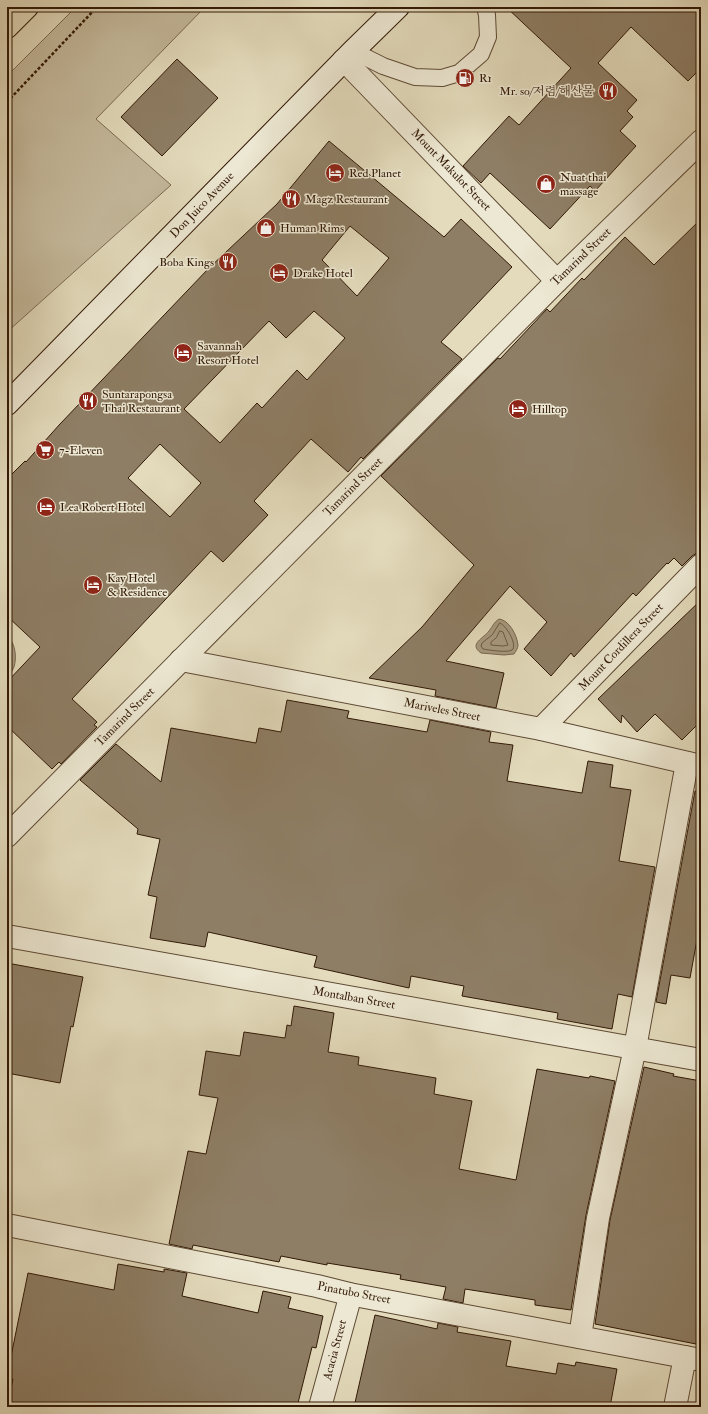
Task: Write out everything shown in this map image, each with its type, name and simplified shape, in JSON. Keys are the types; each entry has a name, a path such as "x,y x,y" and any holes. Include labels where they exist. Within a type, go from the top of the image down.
{"main road":[{"path":"7,28 28,7"}],"street":[{"name":"Don Juico Avenue","path":"7,404 349,55 398,7"},
{"name":"Mount Makulot Street","path":"349,55 557,281"},
{"name":"Tamarind Street","path":"7,836 557,281 701,141"},
{"name":"Mount Cordillera Street","path":"541,729 701,565"},
{"name":"Mariveles Street","path":"181,660 541,729 694,764"},
{"path":"580,1337 598,1218 694,764"},
{"name":"Montalban Street","path":"7,936 701,1060"},
{"name":"Pinatubo Street","path":"7,1225 317,1286 349,1294 693,1358"},
{"name":"Acacia Street","path":"320,1407 348,1305 349,1294"},
{"path":"676,1407 693,1358"}],"lane":[{"path":"349,55 414,77 442,78 459,73 481,54 488,37 488,15 484,7"}],"path":[{"path":"7,102 97,7"}],"shaded area":[{"path":"76,7 205,7 96,119 171,185 7,332 7,76"}],"water":[{"path":"499,619 506,622 512,629 518,645 517,650 514,654 504,655 481,653 477,650 476,644"},
{"path":"7,636 14,647 15,663 12,672 7,676"}],"building":[{"path":"506,7 701,7 701,68 688,81 631,27 598,63 637,100 627,111 633,117 620,131 636,146 595,191 590,186 550,229 490,173 481,183 463,166 509,116 519,125 571,68"},
{"path":"177,59 218,98 162,156 121,117"},
{"path":"329,141 444,237 461,219 512,267 441,342 462,359 363,459 361,457 348,472 311,439 254,501 268,515 223,562 211,551 72,699 97,722 94,725 97,727 61,764 59,762 52,769 7,726 7,682 40,647 7,616 7,479 25,461 26,462 60,424 209,268 277,204","holes":["350,226 389,258 357,296 322,260","314,311 345,338 307,380 297,370 262,408 257,403 220,443 184,409 269,321 286,338","160,444 201,483 170,517 128,478"]},
{"path":"701,219 701,553 697,553 692,556 682,566 674,558 668,564 667,563 636,596 633,593 574,657 571,653 551,676 524,649 547,622 510,586 446,661 504,673 496,708 435,696 436,690 369,678 422,627 474,565 381,476 498,358 500,359 547,309 550,312 582,278 584,280 625,237 654,265"},
{"path":"701,600 701,721 682,740 655,714 637,732 622,715 621,723 598,699"},
{"path":"287,700 349,711 347,718 427,732 430,720 491,732 489,742 513,745 507,781 582,793 588,761 613,765 610,787 631,790 619,861 655,867 632,997 618,994 612,1029 557,1019 558,1013 462,996 464,986 411,976 409,988 314,967 317,956 208,932 205,947 150,938 157,897 148,895 160,839 137,834 138,829 80,780 116,744 161,782 171,728 256,743 259,728 281,732"},
{"path":"695,791 701,791 701,934 698,934 690,978 671,975 666,1004 656,1002"},
{"path":"7,963 83,977 73,1027 71,1026 60,1083 7,1073"},
{"path":"294,1006 334,1013 328,1052 359,1057 358,1065 436,1078 434,1094 472,1101 459,1169 516,1180 537,1069 615,1081 586,1215 571,1310 535,1305 535,1300 465,1289 463,1303 443,1299 446,1287 400,1279 401,1275 327,1263 327,1265 281,1256 279,1262 193,1245 192,1249 169,1244 188,1151 206,1154 218,1098 199,1095 206,1051 240,1056 244,1032 285,1038 287,1025 291,1026"},
{"path":"644,1067 674,1074 673,1076 701,1081 701,1345 595,1324 610,1220"},
{"path":"118,1264 164,1272 164,1269 187,1273 182,1296 258,1313 263,1291 291,1297 288,1308 323,1316 316,1348 312,1347 297,1407 7,1407 13,1379 7,1378 7,1376 28,1273 114,1290"},
{"path":"375,1315 437,1329 438,1323 458,1327 457,1332 511,1341 506,1366 556,1374 558,1363 575,1366 576,1362 617,1369 610,1407 354,1407"}],"place":[{"name":"R1","path":"465,78"},
{"name":"Mr. so/저렴/해산물","path":"608,91"},
{"name":"Red Planet","path":"335,173"},
{"name":"Nuat thai massage","path":"546,184"},
{"name":"Magz Restaurant","path":"291,199"},
{"name":"Human Rims","path":"266,228"},
{"name":"Boba Kings","path":"228,262"},
{"name":"Drake Hotel","path":"279,273"},
{"name":"Savannah Resort Hotel","path":"183,353"},
{"name":"Suntarapongsa Thai Restaurant","path":"88,401"},
{"name":"Hilltop","path":"518,409"},
{"name":"7-Eleven","path":"45,450"},
{"name":"Lea Robert Hotel","path":"46,507"},
{"name":"Kay Hotel & Residence","path":"93,585"}]}
